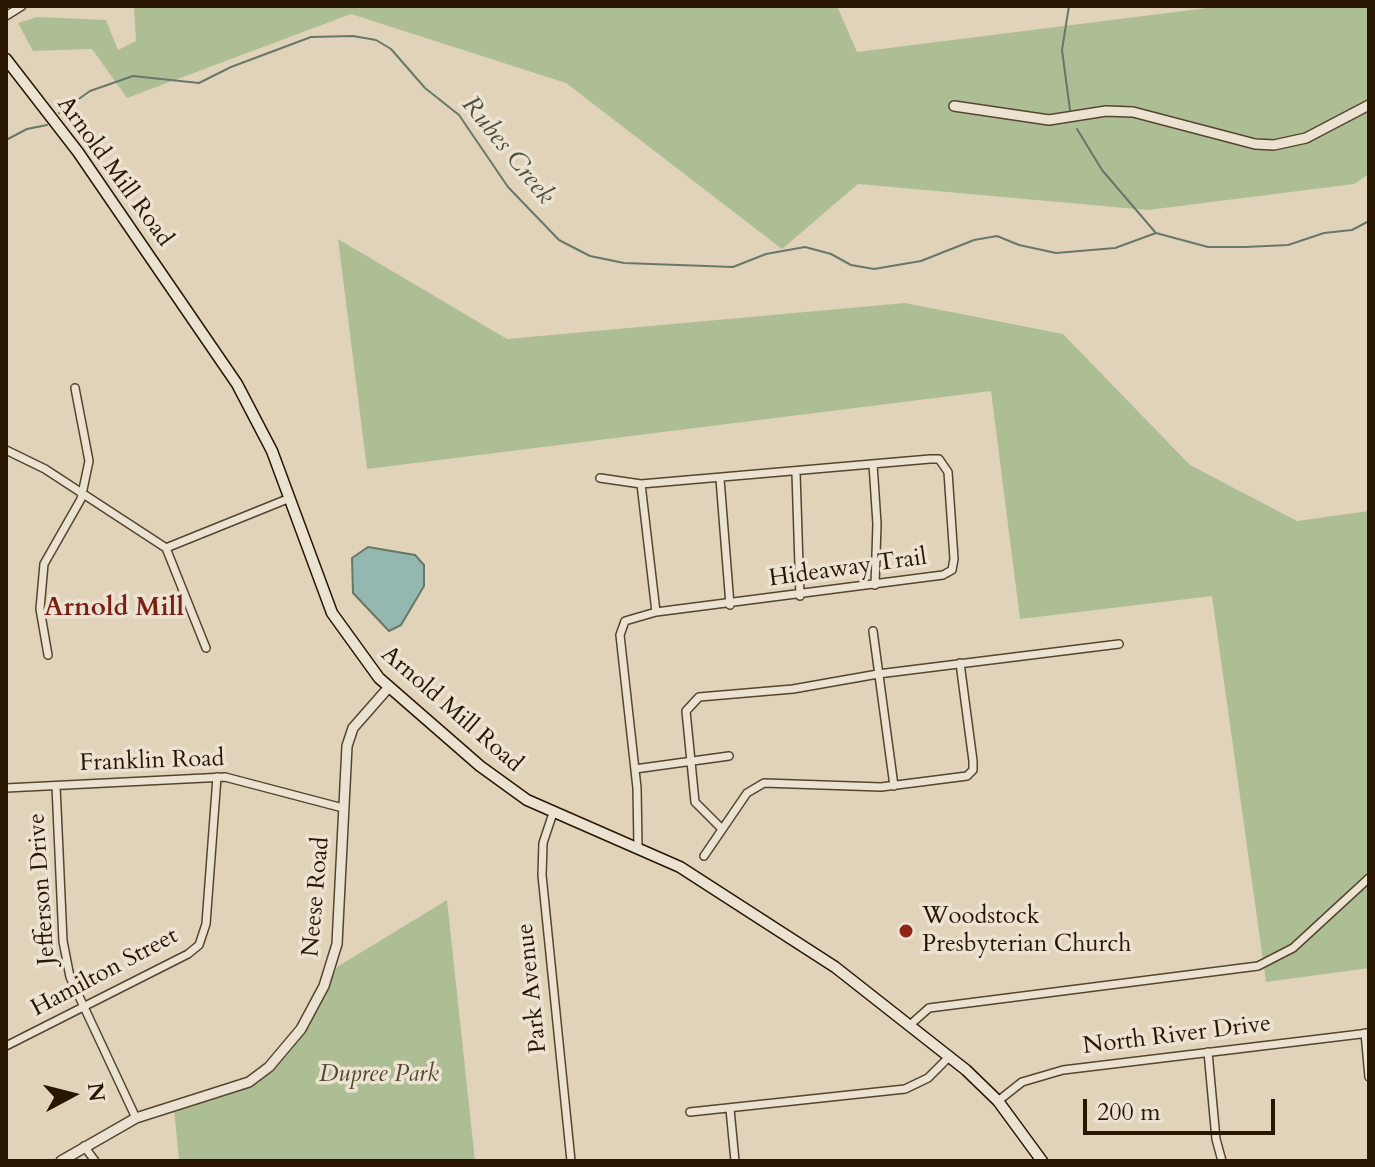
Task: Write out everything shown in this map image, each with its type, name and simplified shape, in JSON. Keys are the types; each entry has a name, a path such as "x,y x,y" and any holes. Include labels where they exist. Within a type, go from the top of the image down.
{"main road":[{"name":"Arnold Mill Road","path":"6,59 78,152 237,384 262,427 332,613 361,657 389,687 491,775 553,813 680,867 727,896 911,1024 998,1101 1042,1161"}],"street":[{"path":"6,16 22,6"},
{"path":"954,106 1049,120 1120,110 1255,144 1274,145 1306,138 1369,105"},
{"path":"48,655 40,609 44,564 82,494 89,461 75,388"},
{"path":"6,450 35,463 166,548 206,648"},
{"name":"Hideaway Trail","path":"600,478 641,484 930,459 945,464 953,538 952,570 931,579 656,612"},
{"path":"873,464 877,524 875,585"},
{"path":"796,473 800,596"},
{"path":"720,479 730,605"},
{"path":"638,847 640,831 635,769 620,635 630,617 656,612 641,484"},
{"path":"166,548 290,498"},
{"path":"873,631 894,786"},
{"path":"721,828 695,802 686,711 699,697 793,689 878,674 1119,644"},
{"path":"704,856 747,793 764,783 894,786 967,776 973,770 960,663"},
{"name":"Neese Road","path":"61,1161 136,1118 249,1082 269,1067 301,1029 324,986 335,956 345,755 353,728 389,687"},
{"path":"635,769 729,756"},
{"name":"Franklin Road","path":"6,788 217,777 266,786 343,808"},
{"name":"Hamilton Street","path":"6,1046 86,1007 199,945 206,924 217,777"},
{"name":"Jefferson Drive","path":"56,786 63,941 70,977 136,1118"},
{"name":"Park Avenue","path":"553,813 541,862 571,1161"},
{"path":"911,1024 929,1008 1258,966 1293,948 1369,878"},
{"path":"1367,1033 1369,1077"},
{"name":"North River Drive","path":"998,1101 1022,1082 1054,1072 1367,1033"},
{"path":"1208,1052 1216,1139 1222,1161"},
{"path":"690,1112 905,1089 928,1078 950,1056"},
{"path":"730,1109 735,1161"},
{"path":"84,1146 95,1161"}],"green space":[{"path":"134,6 837,6 857,52 1223,6 1369,6 1369,174 1354,184 1148,210 858,184 782,249 566,83 351,14 127,98 92,49 33,51 18,23 37,17 106,20 118,50 136,41"},
{"path":"338,239 507,339 905,303 1063,334 1190,465 1297,521 1369,511 1369,968 1266,982 1212,596 1020,619 991,391 367,469"},
{"name":"Dupree Park","path":"447,900 475,1161 179,1161 174,1109 234,1092 268,1074 302,1034 337,967"}],"water":[{"path":"368,547 415,555 424,565 424,586 401,625 389,631 353,593 352,558"}],"waterway":[{"path":"1069,6 1062,50 1070,110"},
{"name":"Rubes Creek","path":"59,113 90,91 133,76 199,83 231,67 311,37 353,36 376,40 391,49 425,88 459,115 508,187 559,240 590,256 624,263 733,267 766,254 805,247 831,254 851,265 874,269 921,261 974,240 997,236 1019,245 1056,253 1115,248 1156,233 1208,247 1245,247 1288,245 1324,233 1352,230 1369,221"},
{"name":"Rubes Creek","path":"6,140 27,129 47,125"},
{"path":"1077,129 1102,170 1155,232"}],"place":[{"name":"Woodstock Presbyterian Church","path":"906,931"}],"district":[{"name":"Arnold Mill","path":"114,609"}]}
